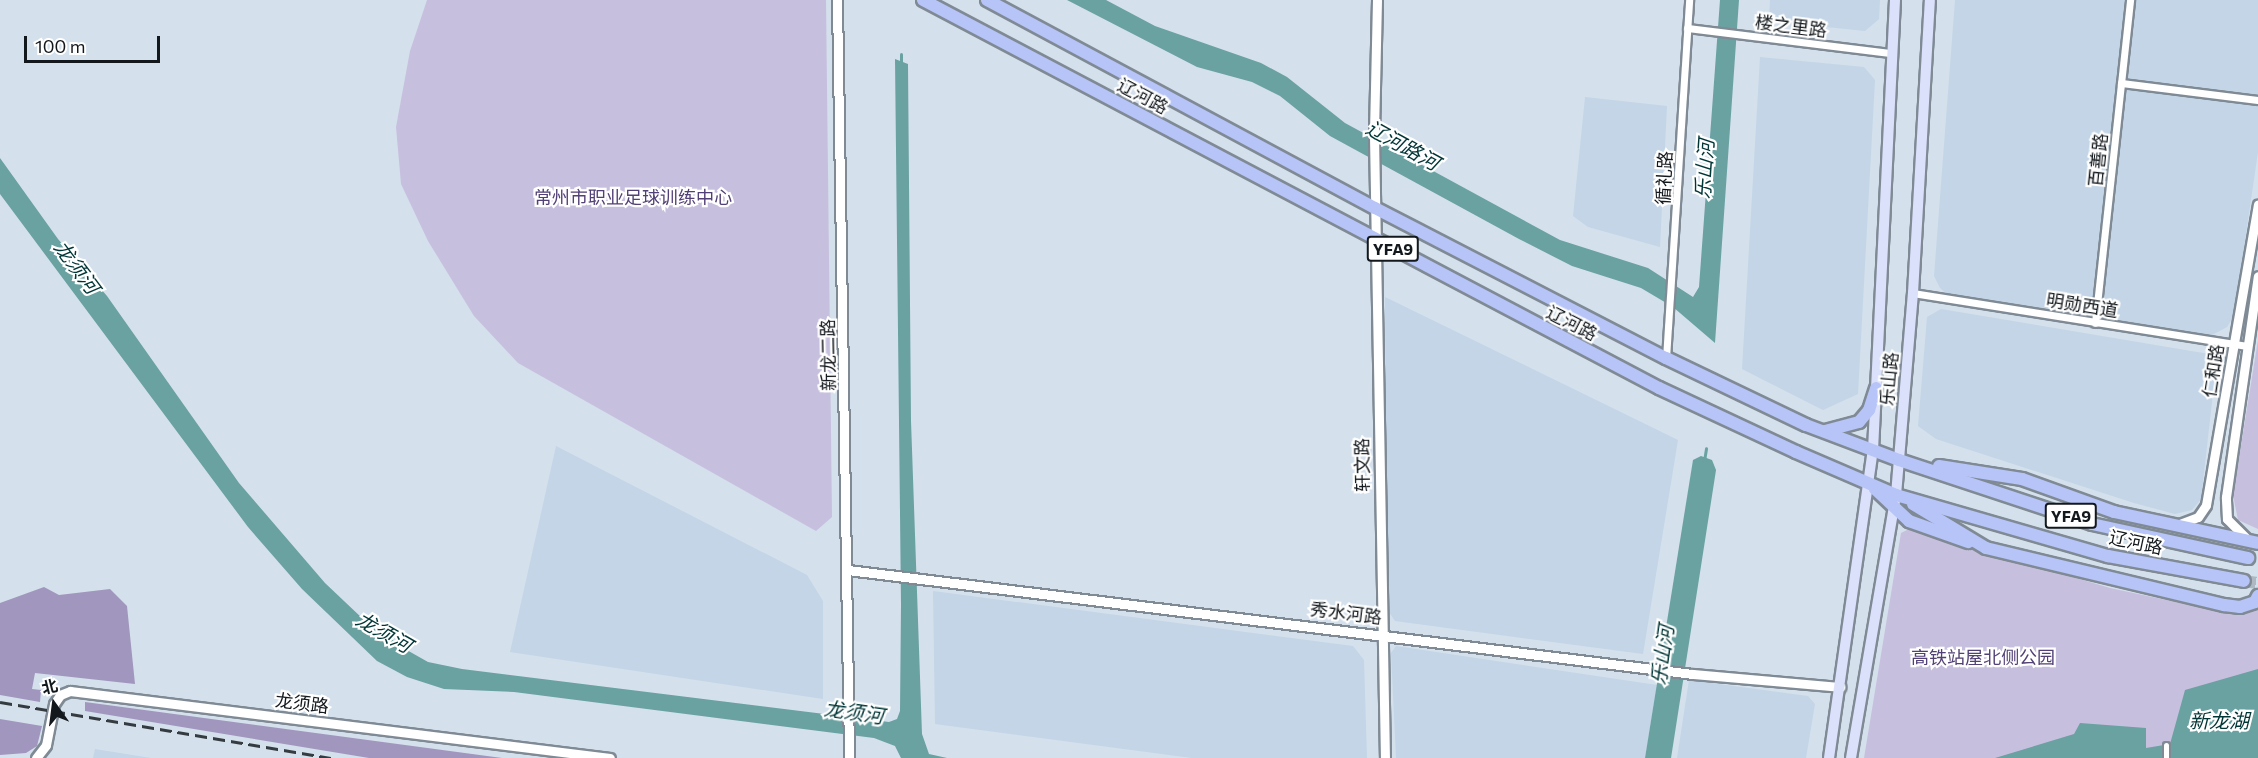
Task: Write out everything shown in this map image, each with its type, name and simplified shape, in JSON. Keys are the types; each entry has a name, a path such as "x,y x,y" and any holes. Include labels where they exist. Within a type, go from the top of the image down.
{"main road":[{"name":"辽河路","path":"923,0 1659,388 1870,484 1895,501 2108,556 2244,581"},
{"name":"辽河路","path":"987,0 1375,208 1666,358 1824,431 1899,460 2121,532 2248,558"},
{"name":"乐山路","path":"1829,758 1870,484 1873,450 1895,0"},
{"name":"乐山路","path":"1851,758 1895,501 1913,293 1930,0"},
{"path":"1824,431 1859,422 1869,410 1876,388"},
{"path":"1899,460 2022,479 2114,512 2246,538 2258,543"},
{"path":"1895,501 1986,548 2224,605 2240,607 2255,602 2258,596"}],"street":[{"name":"新龙二路","path":"837,0 848,570 849,758"},
{"name":"轩文路","path":"1377,0 1374,171 1385,758"},
{"name":"循礼路","path":"1666,358 1673,281 1689,0"},
{"name":"百善路","path":"2095,323 2130,0"},
{"name":"楼之里路","path":"1687,28 1892,53"},
{"path":"2121,83 2258,100"},
{"name":"仁和路","path":"2177,525 2198,517 2206,505 2258,204"},
{"name":"仁和路","path":"2246,538 2228,519 2226,497 2258,276"},
{"name":"明勋西道","path":"1913,293 2247,346"},
{"name":"秀水河路","path":"848,570 1383,634 1692,674 1840,687"},
{"name":"龙须路","path":"36,758 46,746 54,704 60,695 70,691 610,758"},
{"path":"2166,745 2166,758"}],"shaded area":[{"path":"1770,0 1880,0 1879,19 1865,31 1769,21"},
{"path":"1955,0 2258,0 2258,152 2234,316 2227,327 2212,335 1946,293 1940,288 1934,276"},
{"path":"1760,57 1864,67 1875,80 1858,394 1823,410 1742,369"},
{"path":"1585,97 1667,106 1660,247 1588,227 1573,216"},
{"path":"1385,297 1678,440 1643,654 1395,621 1387,609"},
{"path":"1941,309 2209,354 2216,367 2201,499 2192,510 2175,514 1936,439 1918,426 1927,317"},
{"path":"556,446 807,575 823,601 823,699 510,652"},
{"path":"44,587 59,595 110,589 127,606 135,684 35,673 32,689 41,690 40,702 0,695 0,603"},
{"path":"933,591 1353,646 1364,660 1367,758 1192,758 935,724"},
{"path":"1396,646 1657,685 1645,758 1396,758 1391,653"},
{"path":"1689,680 1808,696 1815,704 1806,758 1677,758"},
{"path":"85,702 502,758 369,758 85,711"},
{"path":"0,719 42,726 37,746 26,753 0,755"},
{"path":"95,749 151,758 93,758"}],"green space":[{"name":"常州市职业足球训练中心","path":"427,0 826,0 832,517 816,531 518,363 474,316 428,241 401,184 396,127 410,51"},
{"path":"2258,340 2258,529 2238,520 2233,495"},
{"name":"高铁站屋北侧公园","path":"1909,529 2110,588 2232,614 2258,607 2258,758 1864,758 1901,533"}],"water":[{"path":"1067,0 1106,0 1155,26 1261,63 1287,77 1345,123 1560,240 1648,268 1693,297 1699,287 1720,0 1739,0 1715,343 1673,307 1641,288 1572,266 1519,239 1330,136 1280,96 1252,82 1197,67"},
{"name":"龙须河","path":"895,59 908,64 911,421 922,734 929,754 947,758 901,758 895,746 874,738 514,692 444,689 407,677 377,661 302,589 248,527 0,194 0,158 58,239 107,296 239,483 325,583 363,619 405,649 428,662 462,669 889,722 897,719 900,711 901,604"},
{"path":"1701,456 1712,460 1716,470 1671,758 1645,758 1693,460"},
{"name":"新龙湖","path":"2258,669 2258,758 1995,758 2074,734 2080,723 2146,728 2146,748 2170,744 2185,690"}],"waterway":[{"path":"901,54 901,64"},
{"name":"乐山河","path":"1704,461 1706,448"}],"tunnel":[{"path":"2244,581 2258,583"}],"railway":[{"path":"0,702 332,758"}],"water label":[{"name":"辽河路河","path":"1403,145"}]}
